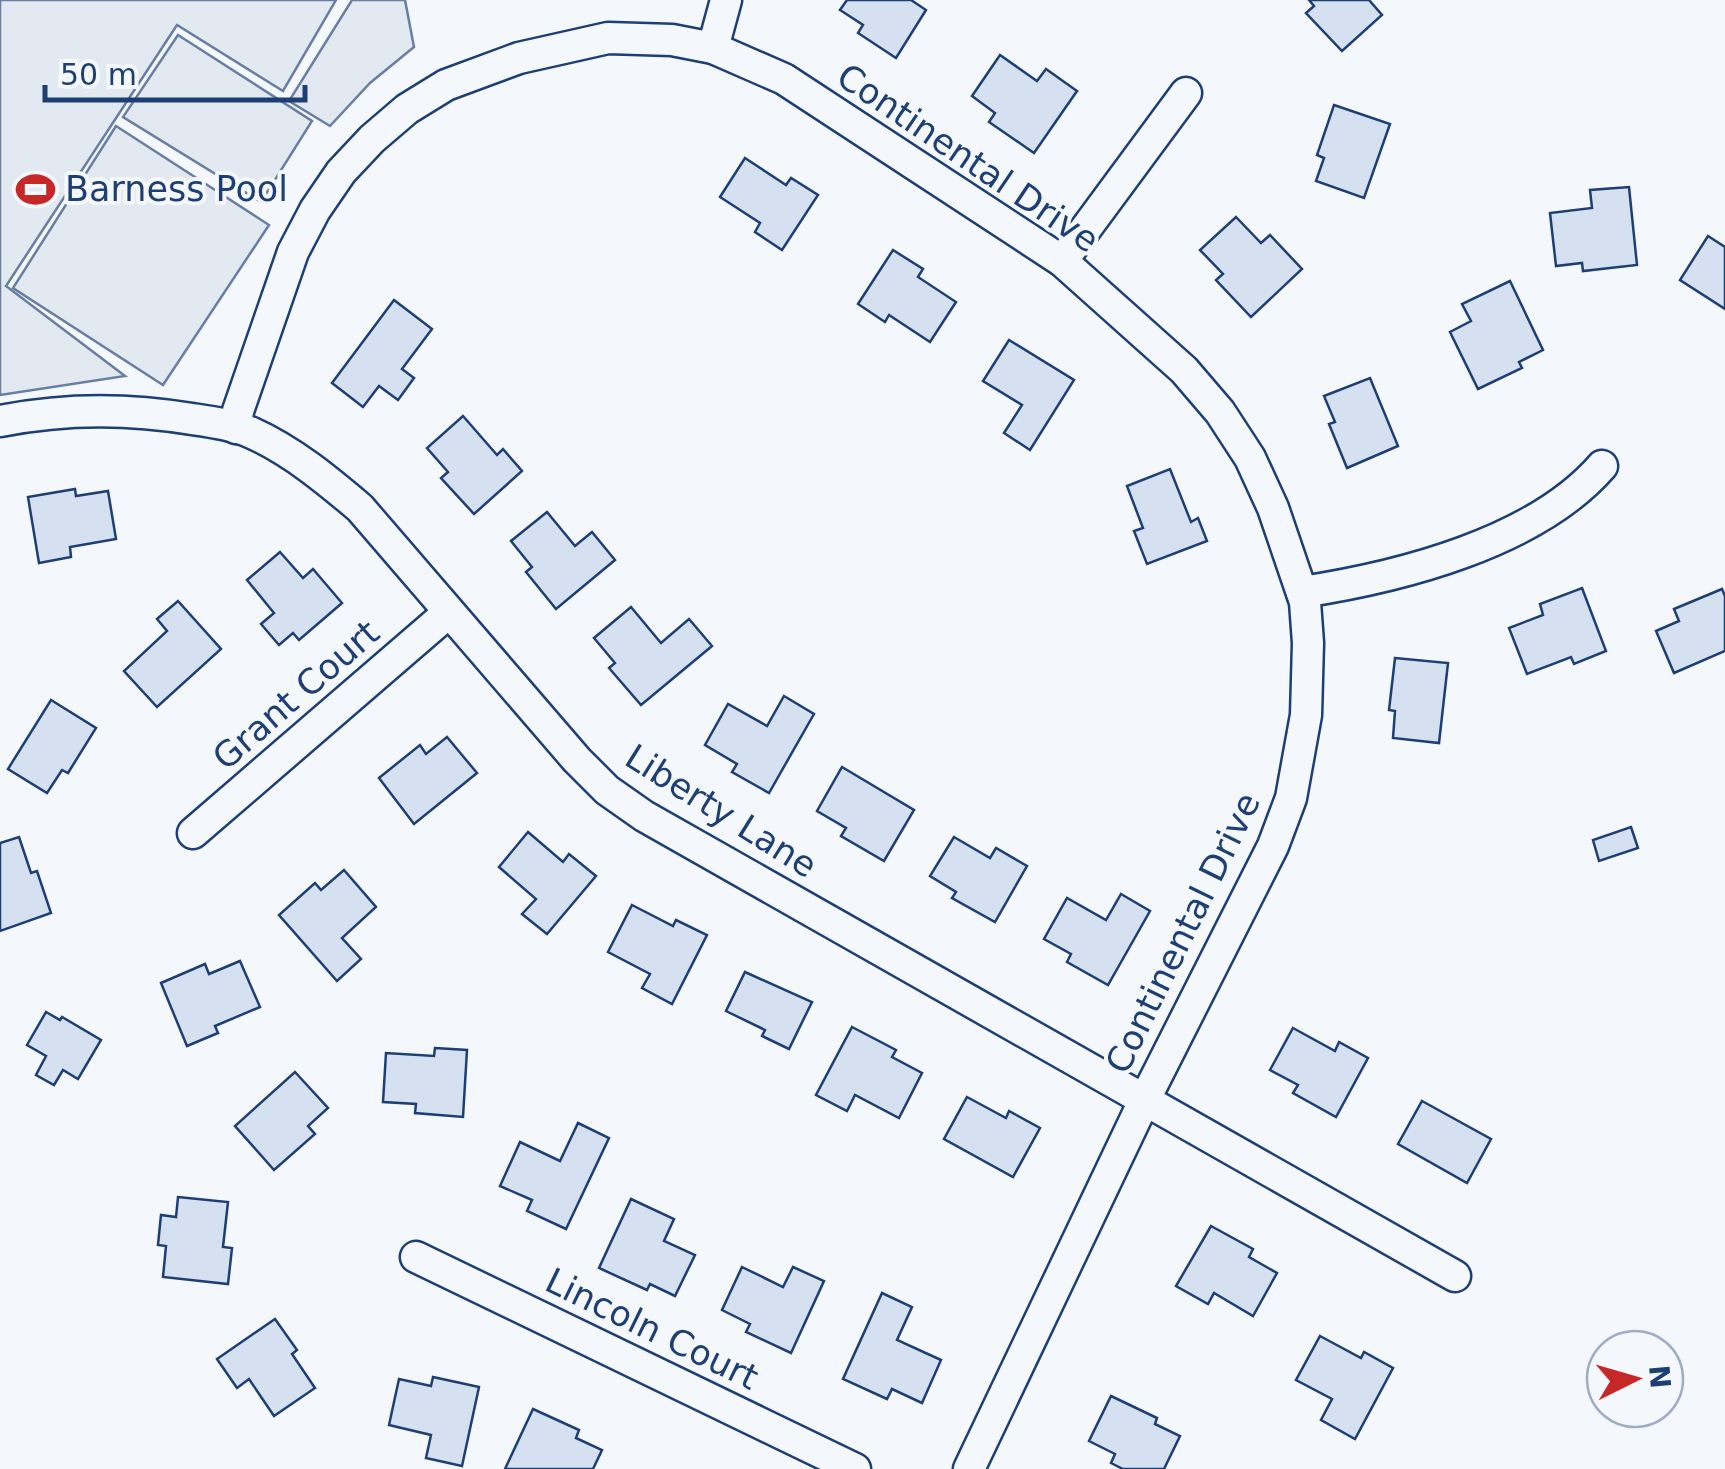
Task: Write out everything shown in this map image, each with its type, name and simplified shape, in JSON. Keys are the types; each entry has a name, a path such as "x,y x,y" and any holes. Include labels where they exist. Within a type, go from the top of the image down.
{"street":[{"path":"712,48 726,0"},
{"name":"Continental Drive","path":"236,428 266,324 293,252 340,172 372,138 407,109 446,85 520,58 608,38 672,40 712,48 784,79 1062,260 1184,370 1220,412 1250,458 1274,508 1302,592 1308,643 1306,715 1291,798 1274,846 1145,1099 969,1469"},
{"path":"1062,260 1186,94"},
{"name":"Liberty Lane","path":"0,421 94,409 148,412 236,428 286,452 360,508 607,790 644,816 1455,1276"},
{"path":"1302,592 1409,572 1489,540 1557,508 1582,489 1602,466"},
{"name":"Grant Court","path":"193,833 448,613"},
{"name":"Lincoln Court","path":"416,1257 855,1469"}],"shaded area":[{"name":"Barness Pool","path":"0,0 336,0 283,91 177,25 6,286 125,376 0,395"},
{"path":"352,0 405,0 414,47 370,83 330,126 289,101"},
{"path":"178,35 312,121 261,202 123,117"},
{"path":"116,126 269,225 163,385 13,288"}],"building":[{"path":"847,0 911,0 926,10 896,58 858,33 863,25 840,10"},
{"path":"1309,0 1369,0 1382,15 1342,51 1306,13 1314,6"},
{"path":"1000,55 1037,81 1046,69 1077,91 1034,153 989,122 995,113 972,96"},
{"path":"1334,105 1390,124 1364,198 1316,181 1324,158 1317,155"},
{"path":"745,158 786,185 791,178 818,195 782,250 755,232 760,223 720,197"},
{"path":"1629,187 1637,265 1583,271 1582,263 1556,266 1550,213 1592,208 1590,190"},
{"path":"1236,217 1261,243 1270,235 1302,269 1251,317 1216,280 1223,274 1200,250"},
{"path":"1708,236 1725,247 1725,309 1680,280"},
{"path":"893,250 923,269 918,277 956,302 930,342 889,315 885,322 858,304"},
{"path":"1510,281 1543,350 1519,362 1522,368 1478,389 1450,332 1471,321 1462,304"},
{"path":"394,300 432,329 402,369 414,378 398,400 379,386 363,407 332,383"},
{"path":"1009,340 1074,380 1030,450 1004,433 1022,405 983,381"},
{"path":"1370,378 1398,446 1347,468 1329,424 1335,422 1324,396"},
{"path":"463,416 497,455 503,449 522,471 474,514 441,478 448,472 427,448"},
{"path":"1170,469 1191,522 1198,518 1207,541 1147,564 1134,531 1143,528 1127,486"},
{"path":"75,489 76,496 108,491 116,539 70,547 71,557 39,563 28,497"},
{"path":"547,512 575,546 592,532 615,560 556,609 526,572 532,567 511,541"},
{"path":"280,552 303,578 313,569 342,603 299,640 293,633 279,645 261,624 274,613 247,580"},
{"path":"1582,588 1606,651 1574,664 1571,657 1527,674 1509,628 1543,615 1540,604"},
{"path":"1722,589 1725,651 1674,673 1656,631 1679,621 1674,609"},
{"path":"178,601 221,649 157,707 124,671 167,631 157,619"},
{"path":"631,607 661,643 689,619 712,646 641,705 609,668 615,663 594,638"},
{"path":"1395,658 1448,663 1439,743 1393,738 1395,711 1389,710"},
{"path":"784,696 814,714 769,793 732,772 737,764 705,745 728,704 767,726"},
{"path":"51,700 96,728 68,773 62,770 47,793 8,769"},
{"path":"447,737 477,773 414,824 379,778 420,745 426,754"},
{"path":"842,767 914,810 884,861 841,836 846,828 817,811"},
{"path":"1631,827 1638,848 1599,861 1593,840"},
{"path":"528,832 563,862 569,854 596,876 547,934 522,914 536,899 499,867"},
{"path":"19,837 31,873 37,871 51,913 0,931 0,843"},
{"path":"954,837 990,858 996,848 1027,866 995,922 952,898 956,892 930,876"},
{"path":"344,870 376,907 342,938 361,959 337,981 279,915 315,883 321,890"},
{"path":"1121,894 1150,911 1108,985 1067,962 1071,954 1044,939 1067,898 1106,920"},
{"path":"632,905 673,926 676,920 707,935 672,1004 642,988 650,974 608,952"},
{"path":"240,961 260,1007 215,1026 218,1033 187,1046 161,983 205,964 209,974"},
{"path":"745,972 812,1002 789,1049 762,1036 765,1030 726,1011"},
{"path":"46,1012 101,1040 78,1079 63,1070 54,1085 36,1075 46,1056 27,1045"},
{"path":"852,1027 896,1050 892,1057 922,1073 899,1118 855,1095 847,1111 816,1095"},
{"path":"1293,1028 1335,1051 1339,1042 1368,1058 1336,1117 1293,1093 1298,1085 1270,1070"},
{"path":"435,1048 467,1050 463,1117 415,1113 416,1104 383,1102 386,1053 434,1056"},
{"path":"295,1072 328,1108 308,1126 315,1134 274,1170 235,1126"},
{"path":"967,1097 1006,1118 1009,1111 1040,1128 1013,1177 944,1139"},
{"path":"1422,1101 1491,1139 1467,1183 1398,1144"},
{"path":"578,1123 609,1138 566,1229 527,1211 532,1200 500,1186 520,1142 560,1161"},
{"path":"178,1197 228,1202 223,1247 232,1248 228,1284 163,1277 166,1246 158,1245 161,1215 176,1217"},
{"path":"631,1199 674,1219 664,1241 695,1255 675,1296 650,1284 647,1290 599,1268"},
{"path":"1211,1226 1253,1249 1249,1257 1277,1273 1253,1316 1214,1293 1208,1304 1176,1286"},
{"path":"742,1267 783,1287 793,1267 824,1281 791,1353 746,1332 750,1324 722,1310"},
{"path":"882,1293 912,1307 897,1340 941,1360 922,1403 892,1389 887,1399 843,1379"},
{"path":"275,1319 297,1350 292,1354 315,1388 274,1416 249,1379 237,1388 217,1359"},
{"path":"1320,1336 1361,1358 1364,1352 1393,1368 1355,1439 1321,1420 1332,1399 1296,1380"},
{"path":"433,1377 479,1387 462,1466 426,1458 431,1435 389,1425 399,1379 431,1386"},
{"path":"1111,1396 1157,1418 1155,1424 1180,1436 1164,1469 1123,1469 1111,1463 1115,1454 1089,1441"},
{"path":"533,1409 579,1430 576,1438 602,1450 593,1469 505,1469"}],"place":[{"name":"Barness Pool","path":"35,189"}]}
